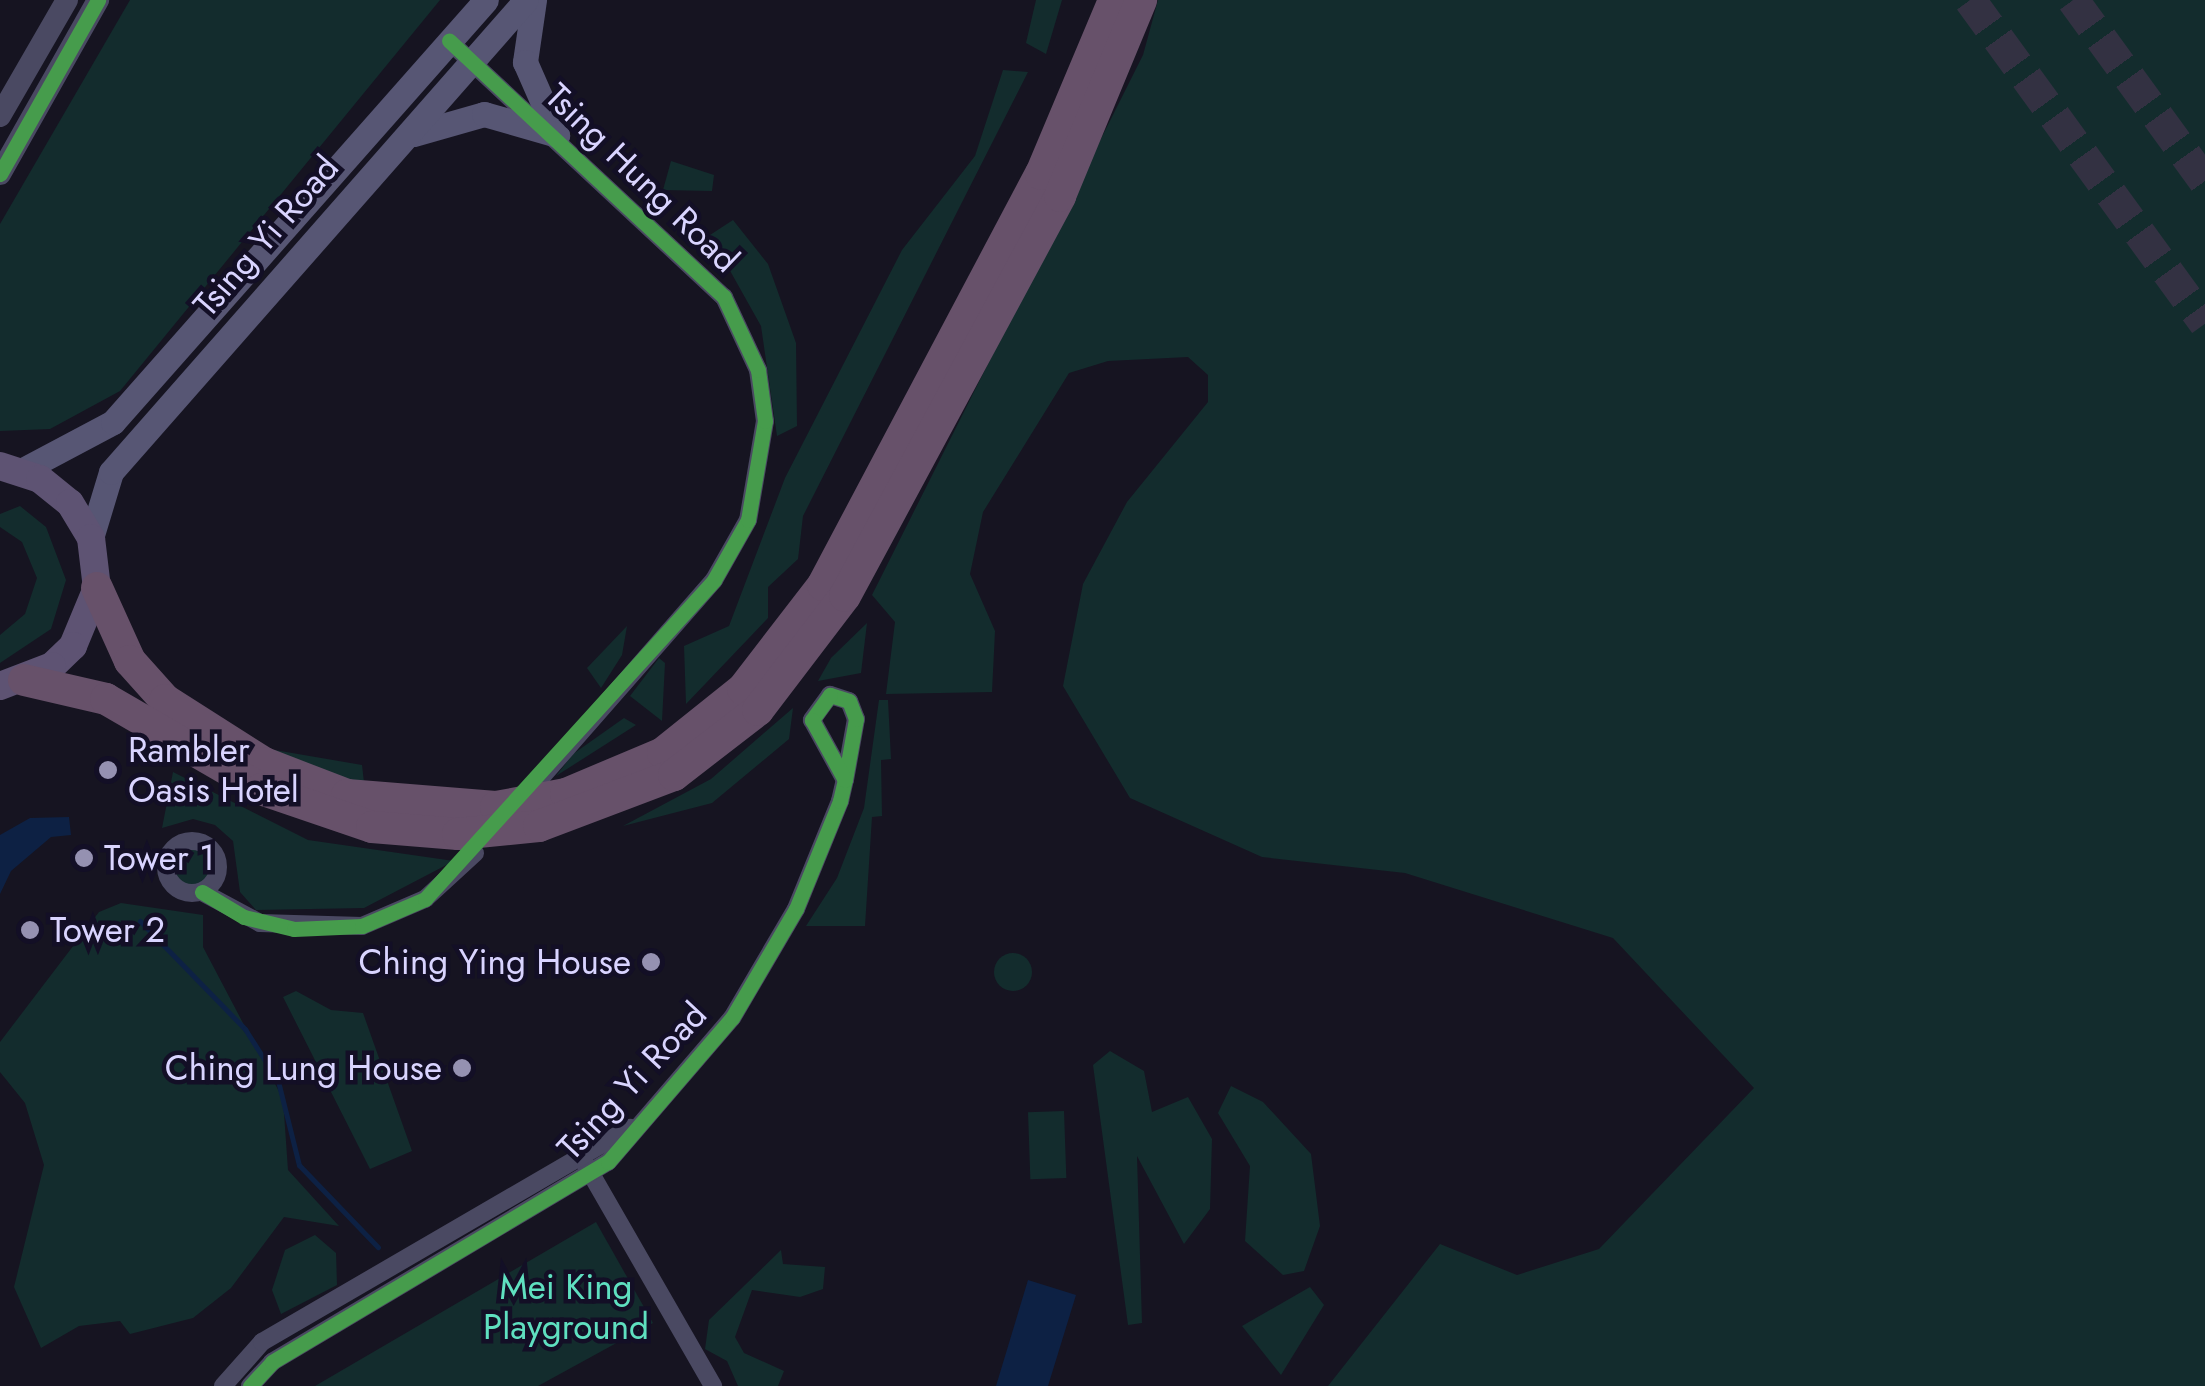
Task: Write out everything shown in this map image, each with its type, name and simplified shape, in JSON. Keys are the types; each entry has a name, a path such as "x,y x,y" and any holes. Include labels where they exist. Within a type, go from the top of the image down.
{"highway":[{"path":"97,588 130,661 165,700 264,763 374,814 467,810 532,802 663,752 721,710 785,640 917,411 1068,122 1114,0"},
{"path":"12,683 117,704 261,790 374,814 502,832 613,804 717,746 802,659 1001,306 1100,112 1140,0"}],"main road":[{"name":"Tsing Yi Road","path":"11,468 113,422 486,0"},
{"name":"Tsing Yi Road","path":"12,683 73,646 97,588 91,538 112,472 526,0"},
{"path":"534,0 525,62 557,135"},
{"path":"398,142 463,115 557,135"},
{"name":"Tsing Yi Road","path":"11,468 60,493 91,538"}],"street":[{"path":"0,116 67,0"},
{"path":"0,174 98,0"},
{"name":"Tsing Hung Road","path":"450,41 557,135 724,297 758,370 765,421 748,520 714,580 536,783"},
{"name":"Tsing Yi Road","path":"250,1386 282,1356 592,1176 752,988 804,892 846,780"},
{"path":"202,892 260,922 345,928 425,899 476,854"},
{"name":"Tsing Yi Road","path":"224,1386 262,1342 634,1126"},
{"path":"580,1156 713,1386"}],"green space":[{"path":"130,0 440,0 120,391 50,429 0,431 0,224"},
{"path":"1036,0 1062,0 1046,54 1026,43"},
{"path":"1158,0 2205,0 2205,1386 1328,1386 1440,1244 1517,1275 1599,1249 1754,1088 1613,938 1405,873 1262,857 1130,798 1063,686 1083,584 1127,502 1208,402 1208,375 1188,357 1108,361 1069,373 983,512 970,574 995,631 992,692 886,694 895,622 872,595 1143,55"},
{"path":"1003,70 1028,72 803,516 798,559 768,587 768,618 686,704 684,646 729,626 785,478 902,250 975,156"},
{"path":"671,161 714,175 712,191 663,190"},
{"path":"733,220 768,264 796,343 797,426 777,436 761,326 710,235"},
{"path":"20,506 46,527 66,580 51,629 0,663 0,635 25,614 37,578 22,542 0,527 0,514"},
{"path":"867,623 861,673 818,681 831,658"},
{"path":"627,626 622,655 601,688 587,668"},
{"path":"659,658 665,663 662,721 630,696"},
{"path":"879,700 888,700 891,759 881,760 882,816 872,817 865,926 806,926 837,878 864,808"},
{"path":"793,708 789,739 712,803 623,826 711,779"},
{"path":"624,718 636,725 556,776 573,754"},
{"path":"263,748 362,765 365,791"},
{"path":"173,772 308,840 454,861 364,908 256,910 240,892 233,841 215,825 193,819 162,828"},
{"path":"193,847 206,853 212,866 206,879 193,885 180,879 174,866 180,853"},
{"path":"121,903 203,915 203,947 283,1099 288,1170 339,1226 284,1217 231,1288 193,1318 130,1334 120,1321 79,1326 41,1348 14,1287 44,1165 25,1103 0,1072 0,1042 99,912"},
{"path":"1013,953 1027,958 1032,972 1027,986 1013,991 999,986 994,972 999,958"},
{"path":"296,991 331,1010 363,1013 412,1151 370,1169 283,997"},
{"path":"1110,1051 1144,1071 1152,1112 1188,1097 1212,1139 1210,1209 1184,1244 1137,1156 1142,1323 1128,1325 1093,1065"},
{"path":"1231,1086 1263,1102 1311,1154 1320,1226 1304,1271 1283,1275 1245,1241 1250,1166 1218,1113"},
{"path":"1064,1111 1066,1178 1030,1179 1028,1112"},
{"name":"Mei King Playground","path":"596,1222 653,1323 538,1386 315,1386"},
{"path":"315,1235 336,1253 337,1285 281,1314 272,1290 285,1250"},
{"path":"781,1250 783,1264 825,1267 823,1289 800,1297 752,1290 735,1337 744,1353 784,1371 778,1386 738,1386 727,1361 705,1349 709,1320"},
{"path":"1310,1287 1324,1305 1281,1375 1242,1326"}],"water":[{"path":"69,817 71,835 51,837 11,871 0,894 0,835 30,818"},
{"path":"1028,1280 1076,1295 1048,1386 996,1386"}],"waterway":[{"path":"140,921 245,1029 278,1081 299,1165 378,1247"}],"tunnel":[{"path":"1970,0 2205,324"},
{"path":"2073,0 2205,182"}],"cycle path":[{"path":"0,174 98,0"},
{"path":"202,892 244,917 294,929 362,926 425,899 714,580 748,520 765,421 758,370 724,297 449,41"},
{"path":"250,1386 272,1362 608,1162 732,1018 796,909 840,801 845,780 856,719 849,701 830,695 812,720 845,780"}],"place":[{"name":"Rambler Oasis Hotel","path":"108,770"},
{"name":"Tower 1","path":"84,858"},
{"name":"Tower 2","path":"30,930"},
{"name":"Ching Ying House","path":"651,962"},
{"name":"Ching Lung House","path":"462,1068"}]}
